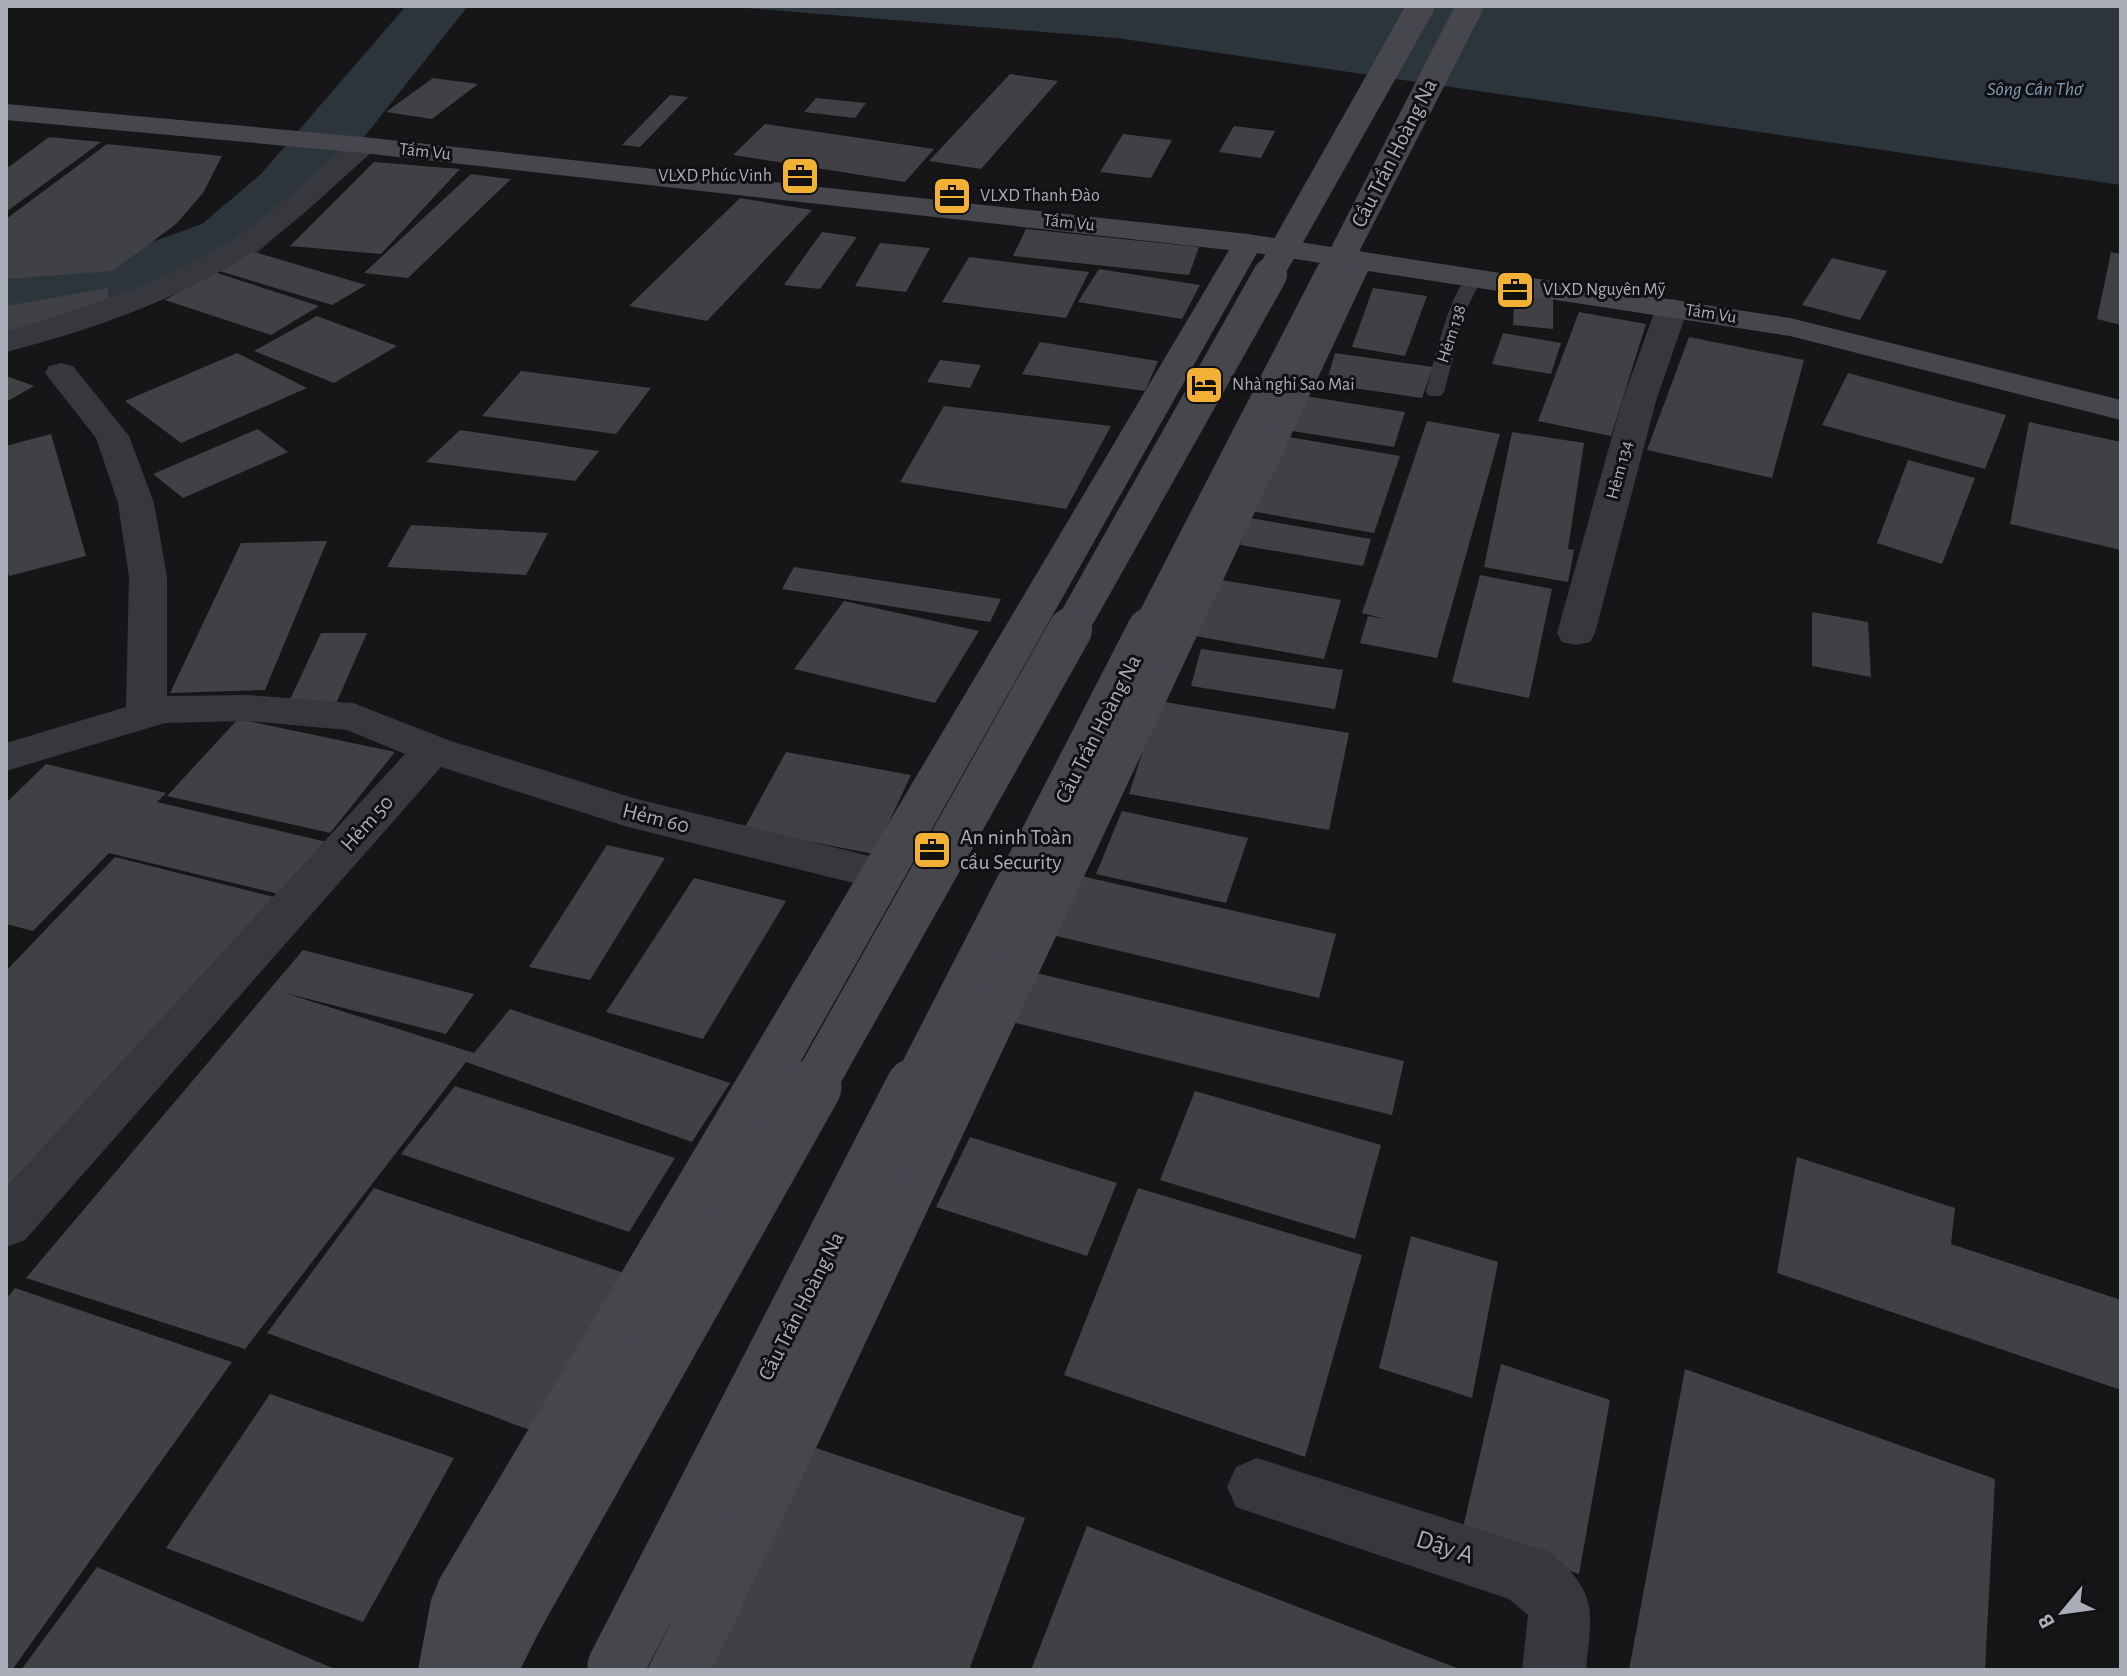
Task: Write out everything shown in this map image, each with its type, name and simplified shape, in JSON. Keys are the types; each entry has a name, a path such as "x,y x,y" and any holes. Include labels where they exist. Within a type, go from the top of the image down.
{"main road":[{"name":"Cầu Trần Hoàng Na","path":"499,1645 1421,6"},
{"name":"Cầu Trần Hoàng Na","path":"615,1668 1470,6"},
{"name":"Tầm Vu","path":"6,112 362,145 1248,243 1790,327 2121,410"},
{"path":"450,1670 462,1600 1248,243"},
{"path":"679,1670 1358,260"}],"street":[{"path":"6,342 139,299 198,271 265,230 362,145"},
{"name":"Hẻm 134","path":"1576,633 1639,401 1672,308"},
{"path":"61,373 112,436 136,503 148,577 146,716"},
{"path":"6,757 163,710 248,708 353,717 433,750"},
{"name":"Hẻm 60","path":"433,750 628,812 882,874"},
{"name":"Hẻm 50","path":"6,1224 433,750"},
{"name":"Dãy A","path":"1257,1487 1528,1574 1555,1597 1560,1612 1554,1670"}],"lane":[{"name":"Hẻm 138","path":"1435,392 1457,312 1474,278"}],"water":[{"name":"Sông Cần Thơ","path":"721,6 2121,6 2121,185 1117,38"}],"building":[{"path":"1010,74 1058,81 981,169 929,161"},
{"path":"433,78 478,84 432,119 386,112"},
{"path":"670,95 688,97 640,147 622,145"},
{"path":"816,98 866,103 855,118 804,112"},
{"path":"765,124 934,149 905,182 733,155"},
{"path":"1234,126 1275,131 1261,158 1219,152"},
{"path":"1123,134 1172,140 1151,178 1100,172"},
{"path":"49,137 101,142 6,212 6,169"},
{"path":"107,144 222,156 203,193 176,224 113,271 6,279 6,219"},
{"path":"374,162 460,169 381,254 290,246"},
{"path":"471,174 511,179 408,278 364,273"},
{"path":"740,198 812,210 707,321 629,306"},
{"path":"1026,229 1199,247 1189,275 1013,256"},
{"path":"822,232 857,237 820,289 784,285"},
{"path":"880,243 930,248 906,292 855,286"},
{"path":"251,251 366,285 332,305 216,270"},
{"path":"2111,252 2121,254 2121,325 2097,319"},
{"path":"969,257 1089,272 1066,318 942,302"},
{"path":"1832,258 1887,271 1860,320 1802,305"},
{"path":"1099,269 1200,285 1182,319 1078,302"},
{"path":"214,272 319,306 271,335 165,300"},
{"path":"108,288 108,303 6,336 6,306"},
{"path":"1373,288 1427,296 1405,356 1352,347"},
{"path":"1515,290 1553,294 1553,329 1513,325"},
{"path":"1579,312 1646,324 1611,436 1538,421"},
{"path":"317,316 397,346 334,383 254,351"},
{"path":"1503,333 1561,343 1551,374 1492,364"},
{"path":"1689,337 1804,360 1772,478 1647,450"},
{"path":"1040,342 1158,361 1145,391 1022,374"},
{"path":"237,353 307,388 181,443 125,401"},
{"path":"1335,353 1433,367 1422,398 1326,384"},
{"path":"940,360 981,365 970,388 927,382"},
{"path":"521,371 651,388 616,434 482,416"},
{"path":"1848,373 2006,415 1985,469 1822,425"},
{"path":"6,376 34,386 6,402"},
{"path":"1299,395 1405,412 1394,447 1286,430"},
{"path":"944,406 1111,426 1066,509 900,482"},
{"path":"1427,421 1500,434 1437,658 1360,643 1368,616 1385,619 1362,613"},
{"path":"2029,422 2121,442 2121,550 2010,524"},
{"path":"258,429 288,452 183,498 153,474"},
{"path":"460,430 599,451 575,481 426,462"},
{"path":"1512,432 1584,443 1568,549 1574,550 1568,582 1484,567"},
{"path":"51,434 86,556 9,576 6,563 6,446"},
{"path":"1283,436 1400,456 1374,533 1251,511"},
{"path":"1908,460 1975,478 1942,564 1877,543"},
{"path":"1250,518 1371,539 1363,566 1240,545"},
{"path":"411,525 548,533 526,575 387,567"},
{"path":"327,541 265,690 170,693 241,543"},
{"path":"794,567 1001,599 990,622 782,589"},
{"path":"1480,575 1552,589 1529,698 1452,682"},
{"path":"1216,579 1341,600 1324,659 1195,636"},
{"path":"844,601 979,631 935,703 794,669"},
{"path":"1812,612 1868,622 1871,677 1812,666"},
{"path":"321,633 367,633 335,706 287,706"},
{"path":"1201,649 1343,670 1335,709 1191,686"},
{"path":"1159,701 1349,733 1329,830 1129,794"},
{"path":"238,719 395,752 330,833 167,796"},
{"path":"786,752 911,775 874,854 744,829"},
{"path":"46,764 166,793 157,802 331,843 287,896 109,853 33,931 6,924 6,803"},
{"path":"1122,811 1248,838 1226,903 1096,874"},
{"path":"607,845 665,858 590,980 529,967"},
{"path":"115,857 278,898 6,1201 6,971"},
{"path":"1073,874 1336,934 1319,998 1048,934"},
{"path":"694,878 786,901 703,1039 606,1012"},
{"path":"303,950 474,994 446,1034 285,993 474,1053 510,1009 730,1083 692,1142 466,1062 245,1349 26,1278"},
{"path":"1032,972 1404,1061 1392,1115 1012,1022"},
{"path":"455,1086 675,1158 629,1232 401,1154"},
{"path":"1195,1091 1381,1145 1355,1239 1160,1180"},
{"path":"970,1137 1117,1183 1087,1256 936,1207"},
{"path":"1797,1157 1955,1208 1951,1244 2121,1300 2121,1390 1777,1273"},
{"path":"374,1188 624,1273 530,1430 267,1333"},
{"path":"1138,1188 1362,1255 1305,1457 1064,1375"},
{"path":"1411,1236 1498,1262 1472,1398 1379,1368"},
{"path":"15,1288 232,1362 12,1670 6,1670 6,1299"},
{"path":"1501,1364 1610,1400 1579,1574 1462,1532"},
{"path":"1685,1369 1995,1479 1985,1670 1629,1670"},
{"path":"270,1394 454,1458 363,1622 166,1548"},
{"path":"807,1445 1025,1518 969,1670 702,1670"},
{"path":"1087,1526 1462,1670 1031,1670"},
{"path":"97,1567 337,1670 21,1670"}],"waterway":[{"path":"6,301 105,284 228,240 286,189 438,6"}],"place":[{"name":"VLXD Phúc Vinh","path":"800,176"},
{"name":"VLXD Thanh Đào","path":"952,196"},
{"name":"VLXD Nguyên Mỹ","path":"1515,290"},
{"name":"Nhà nghỉ Sao Mai","path":"1204,385"},
{"name":"An ninh Toàn cầu Security","path":"932,850"}]}
